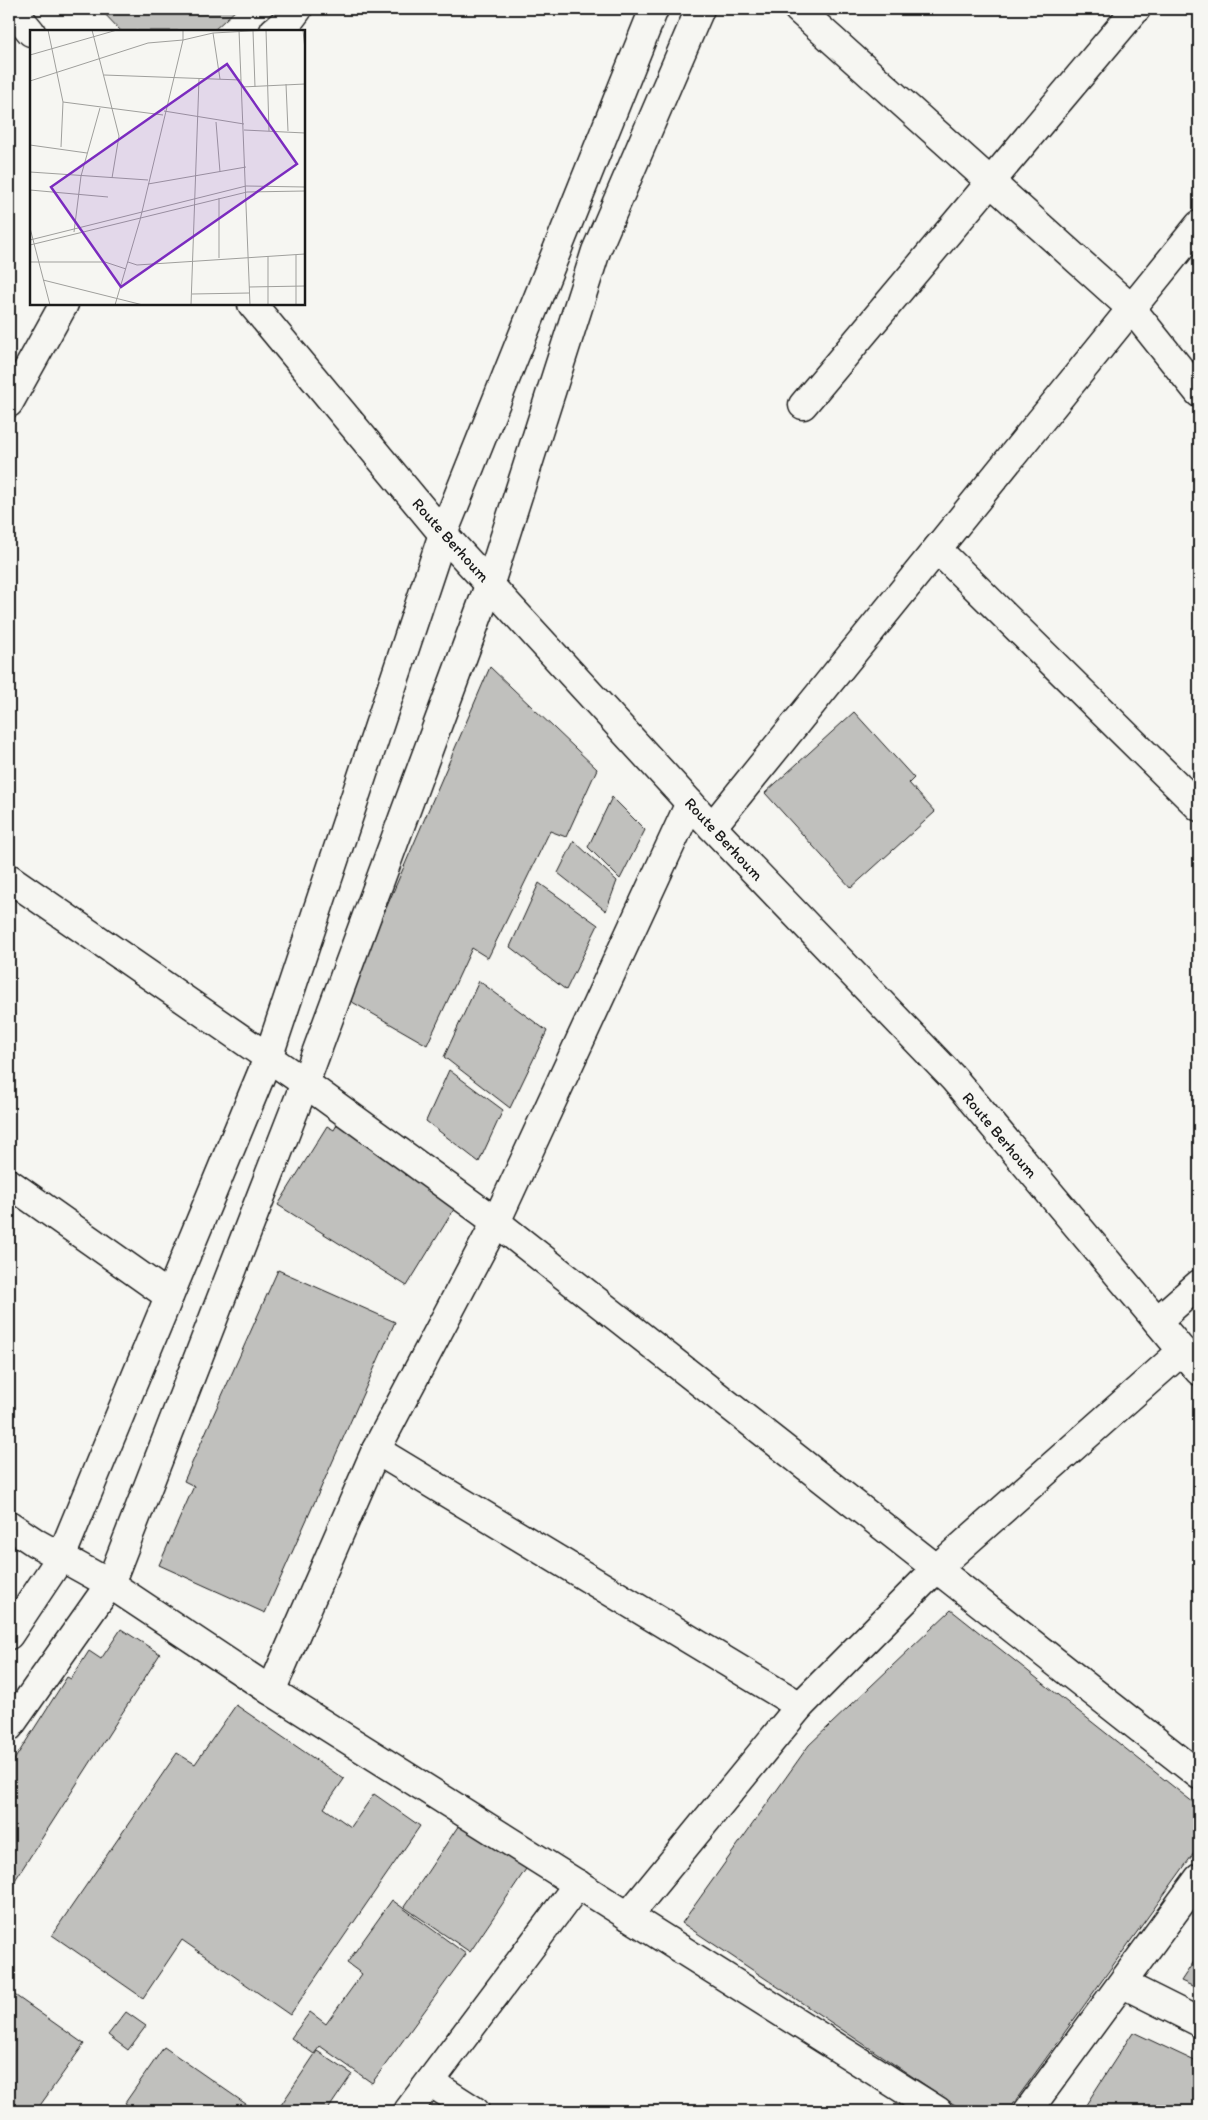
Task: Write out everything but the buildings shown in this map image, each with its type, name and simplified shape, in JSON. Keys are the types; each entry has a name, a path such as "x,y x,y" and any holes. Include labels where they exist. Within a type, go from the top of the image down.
{"street":[{"path":"12,9 30,31"},
{"path":"275,30 292,17 298,9"},
{"path":"9,1634 61,1557 268,1058 443,534 654,9"},
{"path":"9,1727 110,1584 305,1083 490,583 596,251 700,9"},
{"path":"798,9 1132,309 1199,393"},
{"path":"802,405 1136,9"},
{"path":"712,827 1199,226"},
{"path":"9,403 63,305"},
{"name":"Route Berhoum","path":"253,305 443,534 712,827 954,1079 1191,1361"},
{"path":"937,549 1199,807"},
{"path":"271,1691 376,1450 496,1222 690,803"},
{"path":"9,878 305,1083 496,1222 1199,1775"},
{"path":"9,1183 169,1296"},
{"path":"1157,1321 1199,1284"},
{"path":"628,1916 800,1706 937,1568 1191,1361"},
{"path":"376,1450 800,1706"},
{"path":"9,1525 110,1584 271,1691 938,2111"},
{"path":"1028,2111 1199,1878"},
{"path":"408,2111 578,1884"},
{"path":"1123,1984 1199,2022"},
{"path":"430,2082 475,2111"}]}
